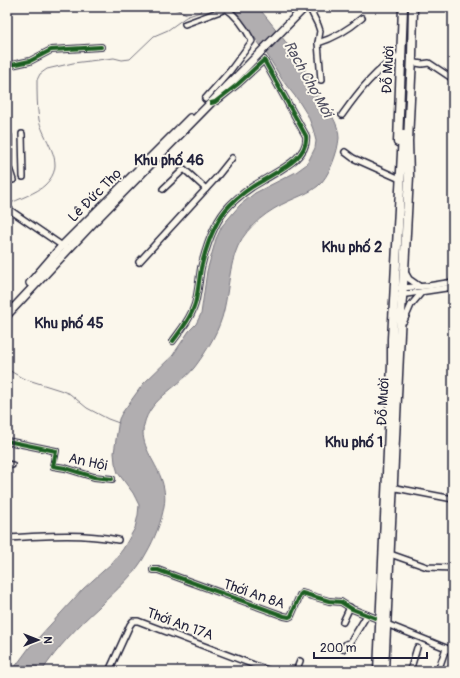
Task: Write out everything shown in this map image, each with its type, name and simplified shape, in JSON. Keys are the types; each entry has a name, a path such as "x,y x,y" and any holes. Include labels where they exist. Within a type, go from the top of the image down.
{"highway":[{"name":"Đỗ Mười","path":"403,7 398,140 405,158"},
{"path":"406,141 409,7"},
{"path":"406,141 412,57 413,7"},
{"name":"Đỗ Mười","path":"388,671 404,322 398,290 397,256 400,180 405,158 413,141 417,7"},
{"name":"Đỗ Mười","path":"373,671 386,372 398,290 404,271 406,141"},
{"name":"Đỗ Mười","path":"384,671 401,312"},
{"name":"Đỗ Mười","path":"378,671 392,339"},
{"path":"375,618 379,629"}],"main road":[{"path":"259,56 298,7"},
{"path":"286,23 305,7"},
{"name":"Lê Đức Thọ","path":"135,177 259,56"},
{"name":"Lê Đức Thọ","path":"7,308 135,177 259,56"},
{"name":"Lê Đức Thọ","path":"7,315 65,248"}],"street":[{"path":"313,7 311,11 320,31 318,43 321,80"},
{"path":"186,24 225,8 248,33 252,41 230,71 205,98"},
{"path":"318,43 328,40 337,34 343,33 362,18"},
{"path":"7,66 30,61 51,50 101,47"},
{"path":"342,115 377,71 402,54"},
{"path":"173,341 190,316 195,304 202,267 215,225 230,206 261,181 291,164 307,143 306,136 259,56"},
{"path":"416,63 429,63 453,79"},
{"path":"7,133 9,136 9,168 13,180"},
{"path":"22,134 23,177"},
{"path":"345,152 353,158 400,180"},
{"path":"139,262 206,189 232,158"},
{"path":"163,189 184,169 206,189"},
{"path":"9,209 65,248"},
{"path":"404,271 409,279 420,286"},
{"path":"398,290 453,282"},
{"path":"398,290 423,291 453,286"},
{"path":"404,322 412,305 423,291"},
{"name":"An Hội","path":"7,440 56,451 53,466 94,477 112,479"},
{"path":"396,488 453,499"},
{"path":"7,538 75,535 99,536 118,540"},
{"path":"393,555 427,567 453,568"},
{"name":"Thới An 8A","path":"155,570 288,617 291,616 302,593 329,601 341,602 375,618"},
{"path":"343,622 350,607"},
{"path":"343,649 346,644 350,643 367,615"},
{"name":"Thới An 17A","path":"109,671 130,625 133,621 138,621 270,671"},
{"path":"390,625 446,648 453,653"},
{"path":"410,671 417,648"},
{"path":"438,671 446,648"},
{"path":"296,671 300,661"}],"water":[{"name":"Rạch Chợ Mới","path":"230,7 258,7 296,56 333,117 339,132 335,157 326,177 318,186 308,193 281,205 260,219 247,231 235,254 224,310 220,324 213,338 191,372 159,399 147,415 143,432 144,439 148,452 161,478 165,499 163,512 157,530 150,547 142,560 125,581 69,637 42,671 12,671 29,648 83,589 112,563 123,549 135,528 139,505 133,493 118,473 115,463 114,453 119,419 143,384 173,355 189,331 196,324 201,314 207,271 216,239 222,226 240,205 255,193 296,172 307,164 315,148 316,141 308,116 283,81 268,56 237,13"}],"waterway":[{"path":"171,7 189,15"},
{"path":"7,205 42,188 52,177 55,169 53,153 39,120 37,105 37,80 40,74 47,69 73,63 114,58 122,60 130,59 154,36 168,30 186,17 200,12 204,7"},
{"path":"7,369 22,378 70,394 87,408 119,423"}],"cycle path":[{"path":"7,66 30,61 51,50 101,47"},
{"path":"173,341 186,324 195,304 205,252 215,226 224,211 241,195 291,163 306,144 306,136 264,60 238,84 215,102 211,103"},
{"path":"7,441 56,451 53,466 94,477 112,479"},
{"path":"153,570 158,570 284,616 291,616 302,593 329,601 341,602 352,609 375,618"}],"district":[{"name":"Khu phố 46","path":"169,160"},
{"name":"Khu phố 2","path":"352,247"},
{"name":"Khu phố 45","path":"69,323"},
{"name":"Khu phố 1","path":"354,442"}]}
